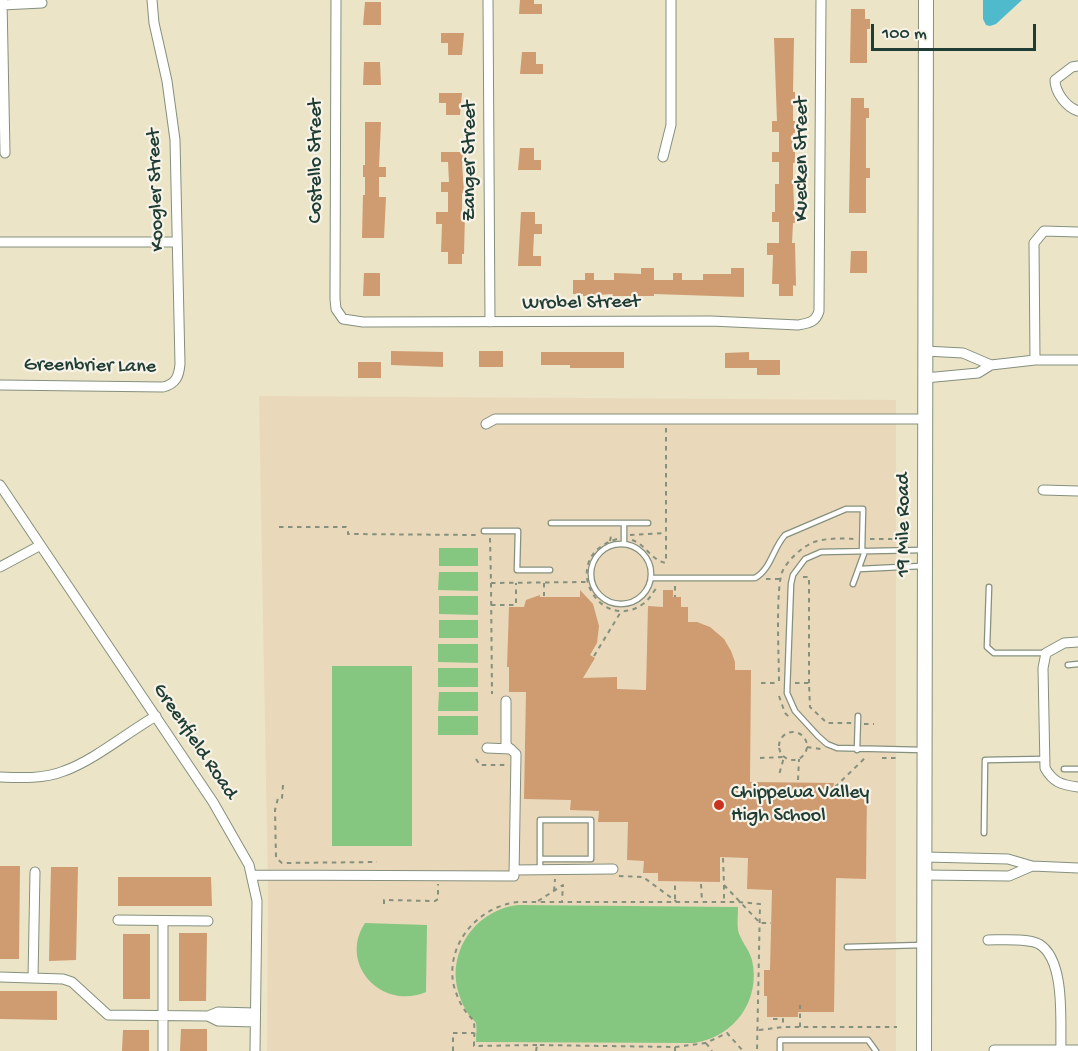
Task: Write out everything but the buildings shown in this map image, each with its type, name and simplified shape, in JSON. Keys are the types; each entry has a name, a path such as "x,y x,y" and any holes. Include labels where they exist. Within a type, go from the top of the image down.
{"street":[{"name":"Koogler Street","path":"152,0 154,23 173,119 177,179 180,363 177,379"},
{"name":"Costello Street","path":"336,0 335,299 336,309 343,319"},
{"name":"Zanger Street","path":"488,0 490,322"},
{"path":"663,157 671,124 671,0"},
{"name":"Kuecken Street","path":"817,317 820,288 821,0"},
{"name":"19 Mile Road","path":"924,1051 926,0"},
{"path":"5,153 2,105 2,2 42,3"},
{"path":"1078,66 1072,67 1055,80 1055,87 1067,105 1078,111"},
{"path":"1035,360 1034,243 1044,231 1078,232"},
{"path":"0,243 177,242"},
{"name":"Wrobel Street","path":"343,319 363,322 711,321 798,325 811,323 817,317"},
{"path":"925,351 963,353 991,365"},
{"path":"925,378 978,373 991,365 1035,360 1078,360"},
{"name":"Greenbrier Lane","path":"0,386 163,387 177,379"},
{"path":"486,424 495,418 925,419"},
{"name":"Greenfield Road","path":"0,485 228,827 252,874 257,901 255,1051"},
{"path":"1043,490 1078,491"},
{"path":"0,567 39,546"},
{"path":"1078,642 1064,643 1046,653 1043,668 1045,768 1052,780 1065,786 1078,787"},
{"path":"252,874 514,876 516,754 506,745 506,701"},
{"path":"0,777 43,776 64,771 80,764 156,716"},
{"path":"487,748 511,749"},
{"path":"925,857 1008,859 1032,866 1078,868"},
{"path":"514,870 591,864 613,869"},
{"path":"925,875 1009,876 1032,866"},
{"path":"33,978 35,872"},
{"path":"118,920 208,921"},
{"path":"163,921 163,1051"},
{"path":"987,940 1018,940 1038,943 1049,955 1058,977 1061,1050"},
{"path":"0,976 63,979 72,982 108,1015 208,1016 218,1012 255,1018"},
{"path":"994,1050 1078,1050"}],"lane":[{"path":"651,578 755,578 767,568 779,541 785,534 846,510 864,509 864,551 853,584"},
{"path":"551,522 648,523"},
{"path":"624,522 624,544"},
{"path":"484,531 518,531 517,570 550,570"},
{"path":"624,544 633,546 647,559 651,568 651,578 649,587 636,601 618,604 601,597 592,581 591,572 599,554 614,545 624,544"},
{"path":"925,550 829,551 813,554 805,559 793,575 787,693 795,711 827,744 837,748 856,750 925,750"},
{"path":"859,568 925,566"},
{"path":"988,587 987,647 994,653 1046,653"},
{"path":"1068,664 1078,664"},
{"path":"856,750 858,716"},
{"path":"984,833 985,760 1044,759"},
{"path":"1064,769 1078,769"},
{"path":"540,859 591,864 591,820 540,820 540,859 540,869"},
{"path":"848,946 924,945"},
{"path":"780,1051 780,1040 868,1040 876,1051"}],"path":[{"path":"666,426 666,563"},
{"path":"279,527 346,527 348,534 478,535"},
{"path":"630,535 666,533"},
{"path":"610,541 611,536 615,536"},
{"path":"791,719 780,702 779,592 783,570 802,548 825,539 897,539"},
{"path":"800,576 809,577 810,707 827,723 874,724"},
{"path":"586,578 595,598 603,605 622,610 642,604 659,585"},
{"path":"491,583 492,694"},
{"path":"491,605 516,605 516,583"},
{"path":"544,583 544,596"},
{"path":"594,656 622,610"},
{"path":"761,683 779,683"},
{"path":"795,683 809,683"},
{"path":"794,732 797,725 821,749"},
{"path":"760,758 784,757 791,760 799,759 806,752 804,739 794,732 786,734 780,740 779,748 784,757 779,775"},
{"path":"807,747 826,751"},
{"path":"835,788 866,757 854,757"},
{"path":"876,758 898,758"},
{"path":"476,759 480,765 515,765"},
{"path":"798,780 799,759"},
{"path":"283,785 282,798 278,798 275,810 276,858 282,862 377,862"},
{"path":"723,858 724,902"},
{"path":"613,869 613,876 643,877 676,901"},
{"path":"384,904 384,900 435,901 438,899 438,875"},
{"path":"675,884 676,901"},
{"path":"701,884 702,902"},
{"path":"538,902 563,885 562,901"},
{"path":"724,885 760,923 771,923"},
{"path":"743,1051 727,1033 706,1043 675,1047 474,1046 474,1020 461,1004 453,982 454,959 459,944 467,929 476,920 493,908 512,903 676,901 760,904 757,1051"},
{"path":"800,1005 800,1027"},
{"path":"774,1019 783,1019 783,1027"},
{"path":"758,1030 783,1027 897,1027"},
{"path":"453,1051 453,1033 474,1033"},
{"path":"706,1043 712,1051"},
{"path":"536,1051 537,1045"}],"shaded area":[{"path":"259,396 896,400 896,1051 267,1051 268,889"}],"green space":[{"path":"439,548 478,548 478,566 439,566"},
{"path":"439,572 478,572 478,591 438,590"},
{"path":"439,596 478,596 478,615 439,614"},
{"path":"439,620 478,620 478,638 439,638"},
{"path":"438,644 478,644 478,663 438,662"},
{"path":"332,666 412,666 412,846 332,846"},
{"path":"438,668 478,668 478,687 438,687"},
{"path":"439,692 478,692 478,711 438,711"},
{"path":"438,716 478,716 478,735 438,735"},
{"path":"518,905 738,907 738,930 751,956 754,975 753,989 748,1002 742,1014 722,1033 695,1043 476,1042 476,1023 465,1009 457,985 456,967 459,954 464,941 481,921 492,913"},
{"path":"365,923 427,925 426,992 410,996 394,995 380,989 369,980 361,968 357,954 358,939"}],"water":[{"path":"983,0 1022,0 996,24 990,26 986,25 983,19"}],"place":[{"name":"Chippewa Valley High School","path":"719,805"}]}
